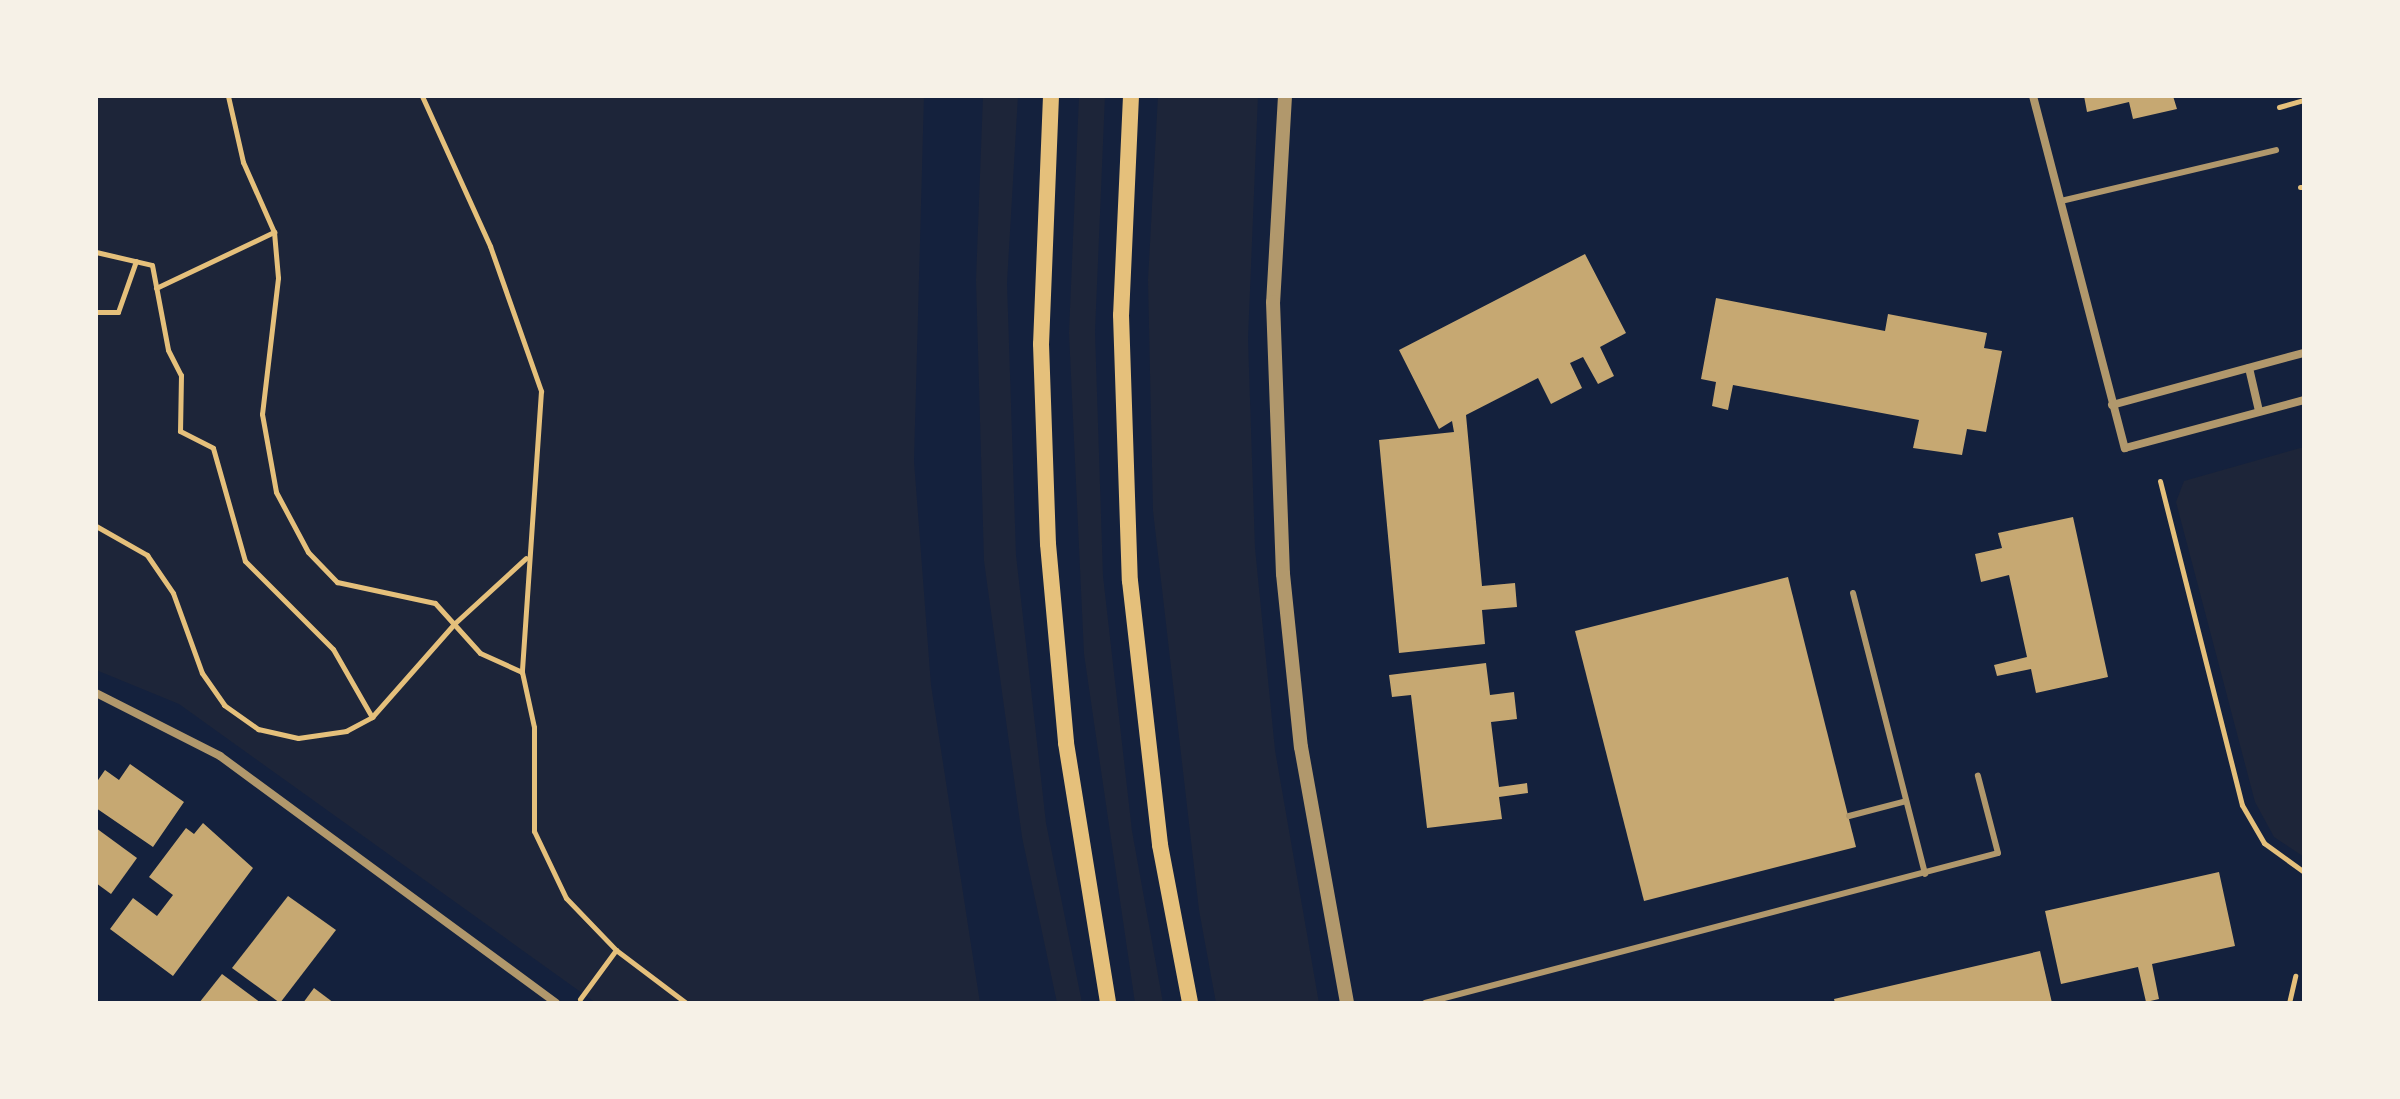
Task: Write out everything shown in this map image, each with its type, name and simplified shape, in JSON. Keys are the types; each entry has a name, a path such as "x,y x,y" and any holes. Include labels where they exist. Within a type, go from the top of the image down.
{"main road":[{"path":"1051,96 1041,344 1048,544 1066,743 1108,1003"},
{"path":"1131,96 1121,315 1130,581 1160,845 1190,1003"}],"street":[{"path":"1285,96 1273,302 1283,574 1301,747 1347,1003"},
{"path":"2033,96 2125,448 2304,400"},
{"path":"2112,405 2304,353"},
{"path":"2249,368 2259,411"},
{"path":"96,693 220,756 556,1003"}],"lane":[{"path":"2061,201 2276,150"},
{"path":"1853,593 1925,874"},
{"path":"1425,1003 1998,853 1978,776"},
{"path":"1849,816 1906,801"}],"path":[{"path":"228,96 243,162 274,232 278,278 262,414 276,492 308,552 337,582 435,603 480,653 522,672"},
{"path":"422,96 490,246 541,391 540,478 527,557 530,624 522,672 534,727 534,831 566,898 616,950 686,1003"},
{"path":"2279,107 2304,100"},
{"path":"156,289 274,232"},
{"path":"96,252 152,265 168,350 181,375 180,431 213,448 245,561 333,649 372,717"},
{"path":"96,312 118,312 136,261"},
{"path":"2160,481 2242,805 2264,843 2304,872"},
{"path":"96,526 147,555 173,593 202,673 240,721 298,738 346,731 372,717 455,623 527,557"},
{"path":"577,1003 616,950"},
{"path":"2289,1003 2295,976"}],"shaded area":[{"path":"96,96 924,96 914,461 931,685 980,1003 596,1003 179,704 96,670"},
{"path":"983,96 1018,96 1007,283 1016,555 1046,823 1082,1003 1057,1003 1022,837 984,561 976,280"},
{"path":"1079,96 1105,96 1095,332 1103,576 1132,831 1163,1003 1135,1003 1084,654 1069,333"},
{"path":"1158,96 1258,96 1248,339 1255,548 1275,750 1319,1003 1216,1003 1199,910 1153,511 1148,280"},
{"path":"2304,447 2304,857 2274,837 2255,802 2176,502 2184,481"}],"building":[{"path":"2084,96 2173,96 2177,109 2133,119 2129,102 2087,112"},
{"path":"1585,254 1626,333 1600,347 1614,376 1598,384 1583,357 1570,363 1582,388 1551,404 1538,378 1466,415 1482,586 1515,583 1517,607 1482,610 1485,644 1399,653 1379,440 1454,432 1452,421 1439,429 1399,350"},
{"path":"1716,298 1885,331 1888,314 1987,333 1984,348 2002,351 1986,432 1967,429 1962,455 1913,448 1919,420 1733,385 1728,410 1712,406 1716,382 1701,379"},
{"path":"2073,517 2108,677 2036,693 2031,669 1997,676 1994,665 2027,657 2009,575 1981,582 1975,554 2002,548 1998,533"},
{"path":"1788,577 1856,847 1644,901 1575,631"},
{"path":"1486,663 1490,695 1514,692 1517,719 1491,722 1499,787 1527,783 1528,793 1499,797 1502,819 1427,828 1411,695 1392,697 1389,675"},
{"path":"130,764 184,802 153,847 96,808 96,783 105,770 119,780"},
{"path":"203,823 253,868 173,976 110,929 133,898 157,916 173,895 149,877 186,828 194,834"},
{"path":"96,828 137,858 111,894 96,883"},
{"path":"2219,872 2235,946 2152,964 2159,999 2146,1002 2138,967 2061,984 2045,911"},
{"path":"288,896 336,930 280,1003 232,968"},
{"path":"2040,951 2052,1003 1835,1003 1834,999"},
{"path":"222,974 261,1003 199,1003"},
{"path":"314,988 334,1003 303,1003"}]}
